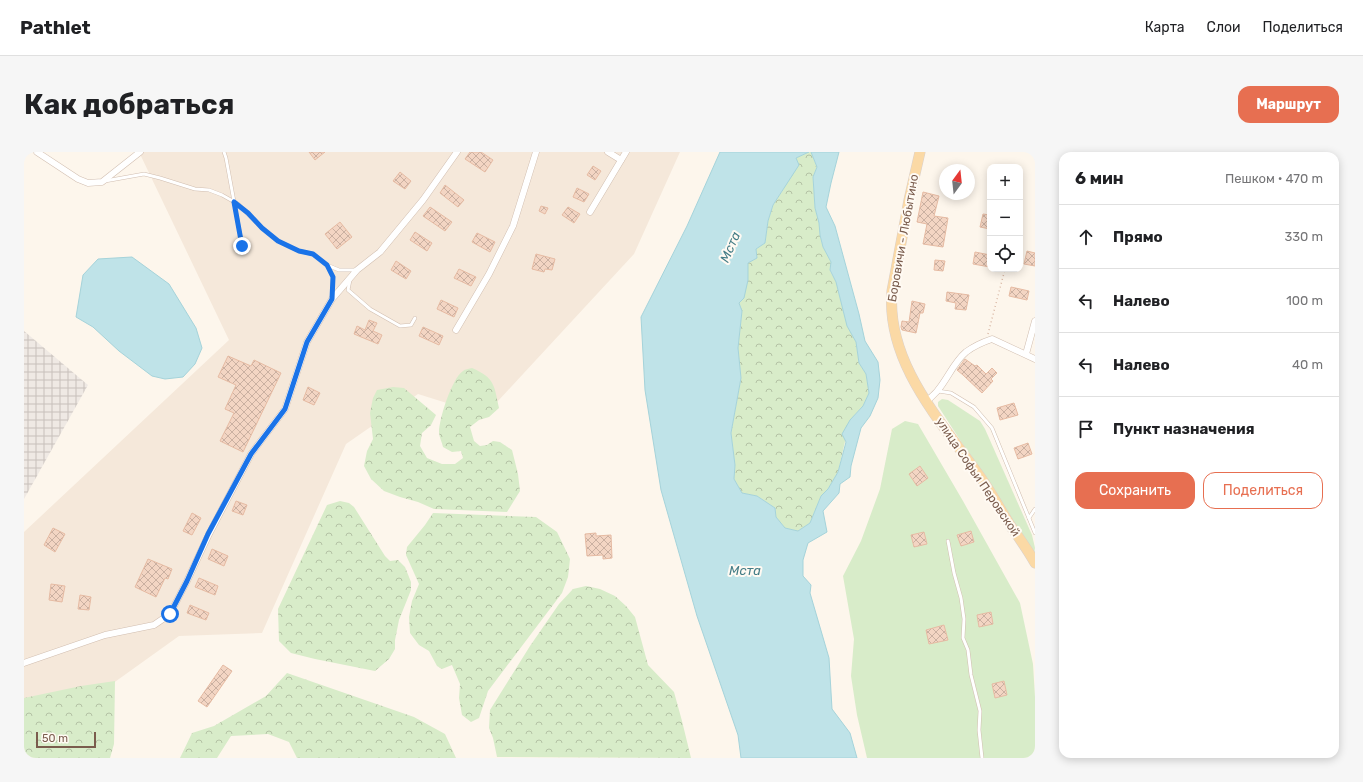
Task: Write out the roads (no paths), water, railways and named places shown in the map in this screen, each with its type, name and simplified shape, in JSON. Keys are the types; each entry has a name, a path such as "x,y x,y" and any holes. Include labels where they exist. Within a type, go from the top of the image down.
{"main road":[{"name":"Боровичи - Любытино","path":"920,152 904,223 891,306 901,350 911,376 933,412"},
{"name":"улица Софьи Перовской","path":"933,412 977,473 1035,563"}],"street":[{"path":"37,152 78,179 88,183 102,182 140,152"},
{"path":"24,663 105,635 154,625 170,614 208,534 251,454 285,409 307,342 332,299 357,270 380,252 423,200 457,152"},
{"path":"456,330 489,274 513,226 536,152"},
{"path":"608,152 621,160"},
{"path":"590,212 626,152"},
{"path":"1026,354 1035,321"},
{"path":"927,402 938,391 954,365 965,352 986,341 992,339 1035,359"}],"lane":[{"path":"224,152 242,246"},
{"path":"102,182 144,174 195,190 209,190 234,202 278,241 299,251 313,254 327,265 339,270 357,270"},
{"path":"327,265 333,277 332,299"},
{"path":"351,276 348,290 370,309 400,326 412,326 415,318"},
{"path":"938,391 951,393 974,407 992,428 1035,533"},
{"path":"1029,518 1035,508"},
{"path":"948,542 961,598 964,619 963,638 968,650 971,675 980,711 979,730 982,758"}],"water":[{"name":"Мста","path":"720,152 809,152 796,158 799,165 773,205 768,221 765,243 756,249 757,258 748,263 748,280 744,298 739,303 742,311 738,348 741,378 731,433 735,465 734,479 742,493 757,496 775,508 776,517 785,528 798,531 810,523 821,496 828,489 838,472 846,442 842,434 850,420 863,406 869,393 866,374 859,363 856,342 847,326 836,282 830,270 831,262 823,247 815,208 813,177 817,167 811,152 839,152 826,207 835,226 865,341 878,362 880,380 878,398 870,416 861,428 851,466 850,477 840,484 839,493 823,511 827,532 808,543 803,560 803,576 811,585 810,593 829,658 832,709 850,733 857,758 741,758 738,735 697,616 661,490 645,390 641,317 687,226"},
{"path":"132,257 169,284 196,328 202,348 195,364 183,377 165,379 152,376 119,351 93,327 76,317 83,275 98,259"}]}
